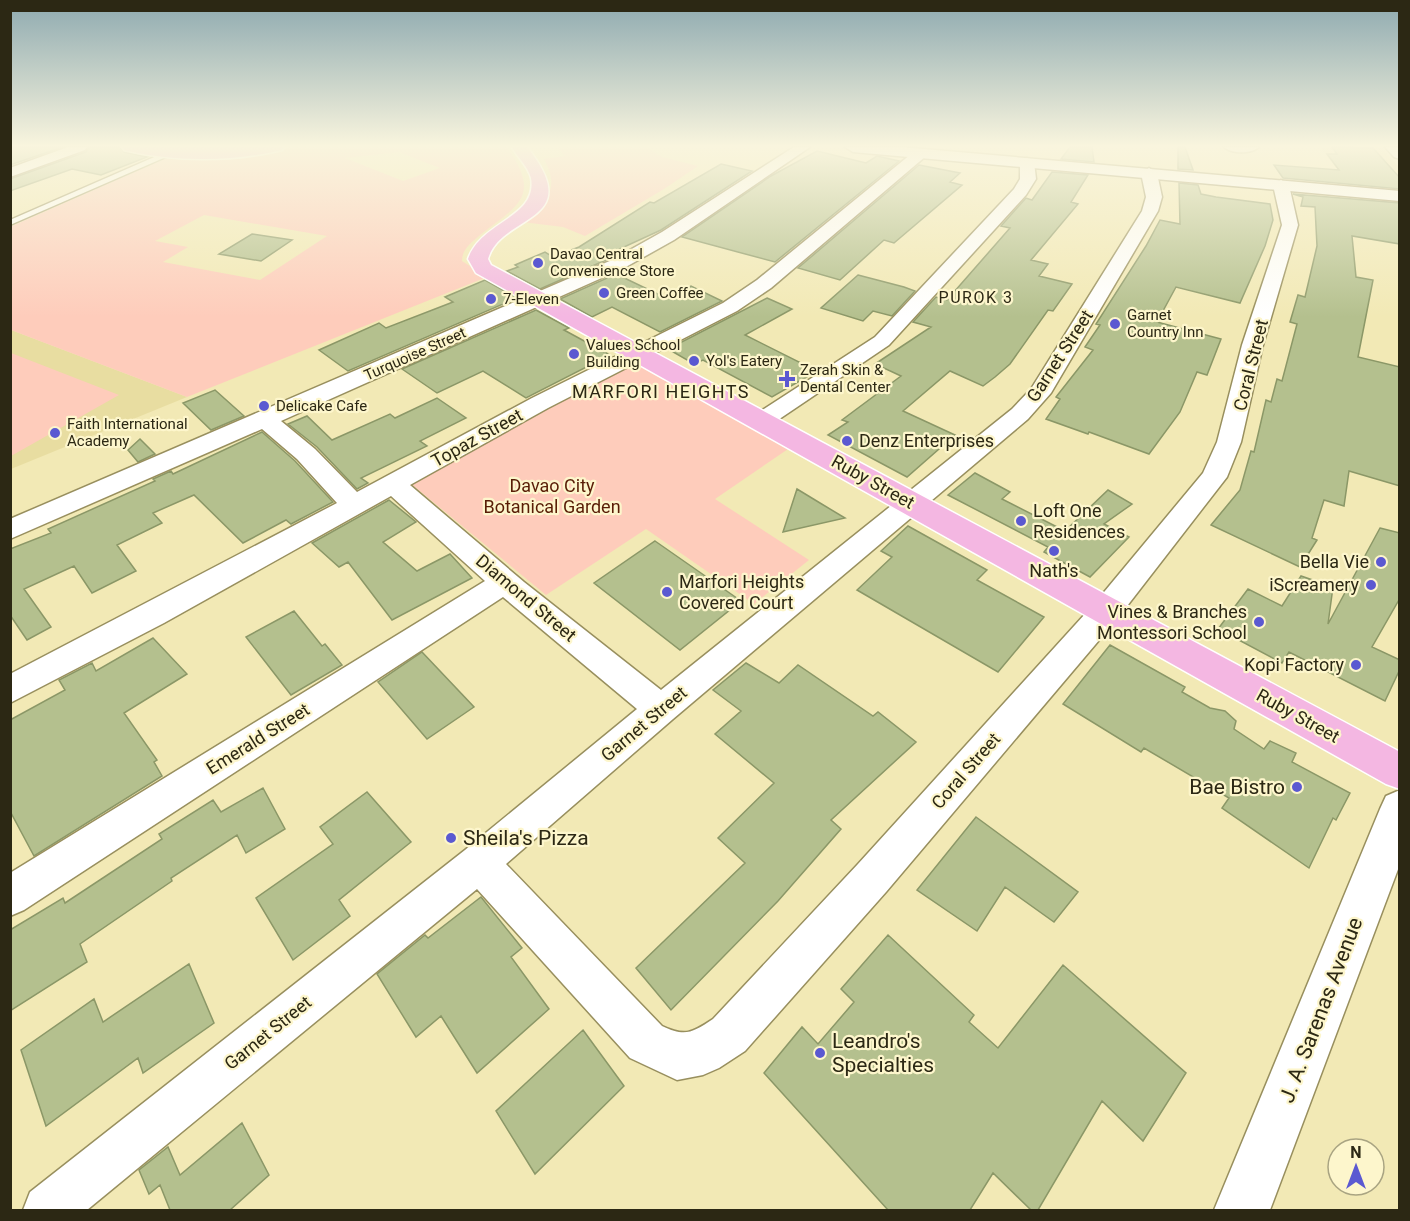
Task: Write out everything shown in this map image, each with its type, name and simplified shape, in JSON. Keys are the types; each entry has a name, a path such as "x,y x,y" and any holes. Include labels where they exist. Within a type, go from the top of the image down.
{"main road":[{"name":"Ruby Street","path":"533,204 528,212 485,243 478,253 483,269 1400,772"}],"street":[{"name":"Turquoise Street","path":"10,530 538,300 649,248 716,204"},
{"name":"Topaz Street","path":"10,690 638,352 750,295 860,204"},
{"path":"760,420 845,367 882,340 1009,204"},
{"name":"Garnet Street","path":"48,1210 479,863 661,709 1020,414 1040,393 1070,341 1131,246 1153,204"},
{"name":"Coral Street","path":"479,863 646,1042 677,1057 703,1052 729,1035 1106,611 1214,477 1227,453 1235,428 1242,385 1290,225 1286,204"},
{"path":"266,420 306,454 354,505"},
{"name":"Diamond Street","path":"393,484 506,582 661,709"},
{"name":"Emerald Street","path":"10,896 506,582"},
{"name":"J. A. Sarenas Avenue","path":"1242,1210 1400,809"}],"lane":[{"path":"10,223 56,204"}],"shaded area":[{"name":"Faith International Academy","path":"11,330 187,397 11,469"}],"green space":[{"path":"62,204 517,204 473,241 464,253 462,261 487,277 187,397 11,330 10,227","holes":["204,215 327,236 260,280 163,262 188,247 155,241"]},
{"path":"542,204 639,204 585,236 563,227 522,222"},
{"path":"11,353 119,395 11,456"},
{"name":"Davao City Botanical Garden","path":"638,360 791,447 715,499 809,560 754,604 646,529 546,595 410,483"}],"building":[{"path":"647,204 701,204 661,230 600,258 606,260 540,289 507,271 545,252 553,257 579,247"},
{"path":"730,204 846,204 775,262 682,237"},
{"path":"873,204 940,204 894,243 884,240 840,280 798,268"},
{"path":"1021,204 1078,204 1031,260 1048,264 1039,276 1072,284 1053,311 1048,310 1010,364 995,377 983,386 950,371 903,411 955,435 907,477 828,435 848,422 842,420 901,376 875,364 931,327 913,322 936,297 947,300 1010,228 1001,226"},
{"path":"1180,204 1270,204 1273,220 1265,246 1240,303 1176,287 1157,322 1221,339 1207,375 1197,372 1180,412 1149,454 1046,419 1060,399 1056,397 1093,350 1085,347 1100,325 1096,324 1160,220 1180,224"},
{"path":"1301,204 1400,204 1400,244 1352,236 1356,277 1373,280 1358,357 1400,367 1400,486 1349,471 1344,506 1324,500 1312,538 1317,540 1300,567 1211,525 1240,490 1251,451 1254,452 1266,400 1271,402 1277,379 1282,381 1297,324 1290,322 1298,295 1305,297 1317,246 1315,207 1301,206"},
{"path":"252,234 292,240 261,261 219,254"},
{"path":"616,274 666,298 691,286 722,301 660,332 612,307 592,317 560,299"},
{"path":"858,275 915,291 892,316 873,311 863,321 821,308"},
{"path":"485,280 517,298 348,371 319,350 379,323 386,328 453,302 445,297"},
{"path":"767,298 792,309 745,335 817,371 772,397 703,360 694,364 668,349"},
{"path":"536,310 569,328 564,330 610,355 526,398 483,371 437,393 402,369"},
{"path":"215,390 244,416 211,430 183,403"},
{"path":"437,398 466,418 420,441 427,446 361,478 368,483 357,489 317,447 288,424 307,416 332,440 390,414 395,418"},
{"path":"262,432 295,461 333,502 291,524 286,520 243,543 194,495 153,513 162,523 117,545 136,571 92,593 74,566 24,589 51,627 27,640 10,615 10,549 51,533 48,529 155,481 153,479 171,471 173,474"},
{"path":"140,439 155,454 138,462 128,450"},
{"path":"975,473 1010,492 1002,499 1065,531 1108,490 1132,504 1104,524 1129,537 1090,577 1044,552 1048,547 948,495"},
{"path":"797,489 820,503 845,518 783,532"},
{"path":"389,500 416,522 383,542 417,571 450,554 472,578 392,620 348,562 339,567 312,543"},
{"path":"908,526 987,570 977,580 1044,617 998,672 857,590 892,557 881,551"},
{"path":"1380,528 1400,533 1400,598 1372,647 1400,660 1400,669 1385,701 1289,652 1282,663 1218,629 1248,589 1282,606 1301,576 1333,587 1328,624"},
{"name":"Marfori Heights Covered Court","path":"655,541 741,601 680,650 594,583"},
{"path":"294,611 322,646 325,644 342,665 291,695 246,637"},
{"path":"153,638 187,674 124,713 157,760 154,762 162,776 34,856 10,811 10,720 65,690 59,680 92,663 96,671"},
{"path":"1110,645 1185,687 1182,692 1210,708 1225,711 1236,721 1234,729 1264,749 1270,741 1296,753 1292,762 1350,793 1336,820 1333,818 1309,868 1222,808 1229,798 1144,748 1141,752 1063,704"},
{"path":"422,652 474,707 427,739 378,682"},
{"path":"746,663 779,683 798,665 873,716 878,712 916,742 831,820 841,829 778,901 671,1010 636,968 745,863 718,838 774,783 715,734 741,711 713,690"},
{"path":"263,788 285,829 246,853 237,835 171,878 172,881 80,944 87,962 10,1011 10,930 63,898 65,903 162,839 159,834 213,800 221,812"},
{"path":"367,792 411,842 339,900 350,916 293,960 256,898 333,844 320,827"},
{"path":"976,817 1078,892 1054,922 1005,887 977,931 917,890"},
{"path":"481,897 522,948 511,957 549,1009 477,1073 441,1016 416,1037 377,974 425,935 428,938"},
{"path":"888,935 974,1015 969,1022 998,1048 1063,965 1186,1073 1143,1141 1102,1101 1038,1210 1031,1210 993,1173 970,1210 888,1210 764,1073 802,1027 818,1044 854,1002 841,989"},
{"path":"189,964 214,1023 143,1073 138,1058 46,1126 21,1050 94,999 103,1022"},
{"path":"583,1030 624,1086 535,1174 496,1111"},
{"path":"242,1123 269,1175 230,1210 170,1210 160,1185 149,1194 139,1170 168,1147 180,1175"}],"place":[{"name":"Davao Central Convenience Store","path":"538,263"},
{"name":"Green Coffee","path":"604,293"},
{"name":"7-Eleven","path":"491,299"},
{"name":"Garnet Country Inn","path":"1115,324"},
{"name":"Values School Building","path":"574,354"},
{"name":"Yol's Eatery","path":"694,361"},
{"name":"Zerah Skin & Dental Center","path":"787,379"},
{"name":"Delicake Cafe","path":"264,406"},
{"name":"Faith International Academy","path":"55,433"},
{"name":"Denz Enterprises","path":"847,441"},
{"name":"Loft One Residences","path":"1021,521"},
{"name":"Nath's","path":"1054,551"},
{"name":"Bella Vie","path":"1381,562"},
{"name":"iScreamery","path":"1371,585"},
{"name":"Marfori Heights Covered Court","path":"667,592"},
{"name":"Vines & Branches Montessori School","path":"1259,622"},
{"name":"Kopi Factory","path":"1356,665"},
{"name":"Bae Bistro","path":"1297,787"},
{"name":"Sheila's Pizza","path":"451,838"},
{"name":"Leandro's Specialties","path":"820,1053"}],"district":[{"name":"PUROK 3","path":"976,297"},
{"name":"MARFORI HEIGHTS","path":"661,392"}]}
